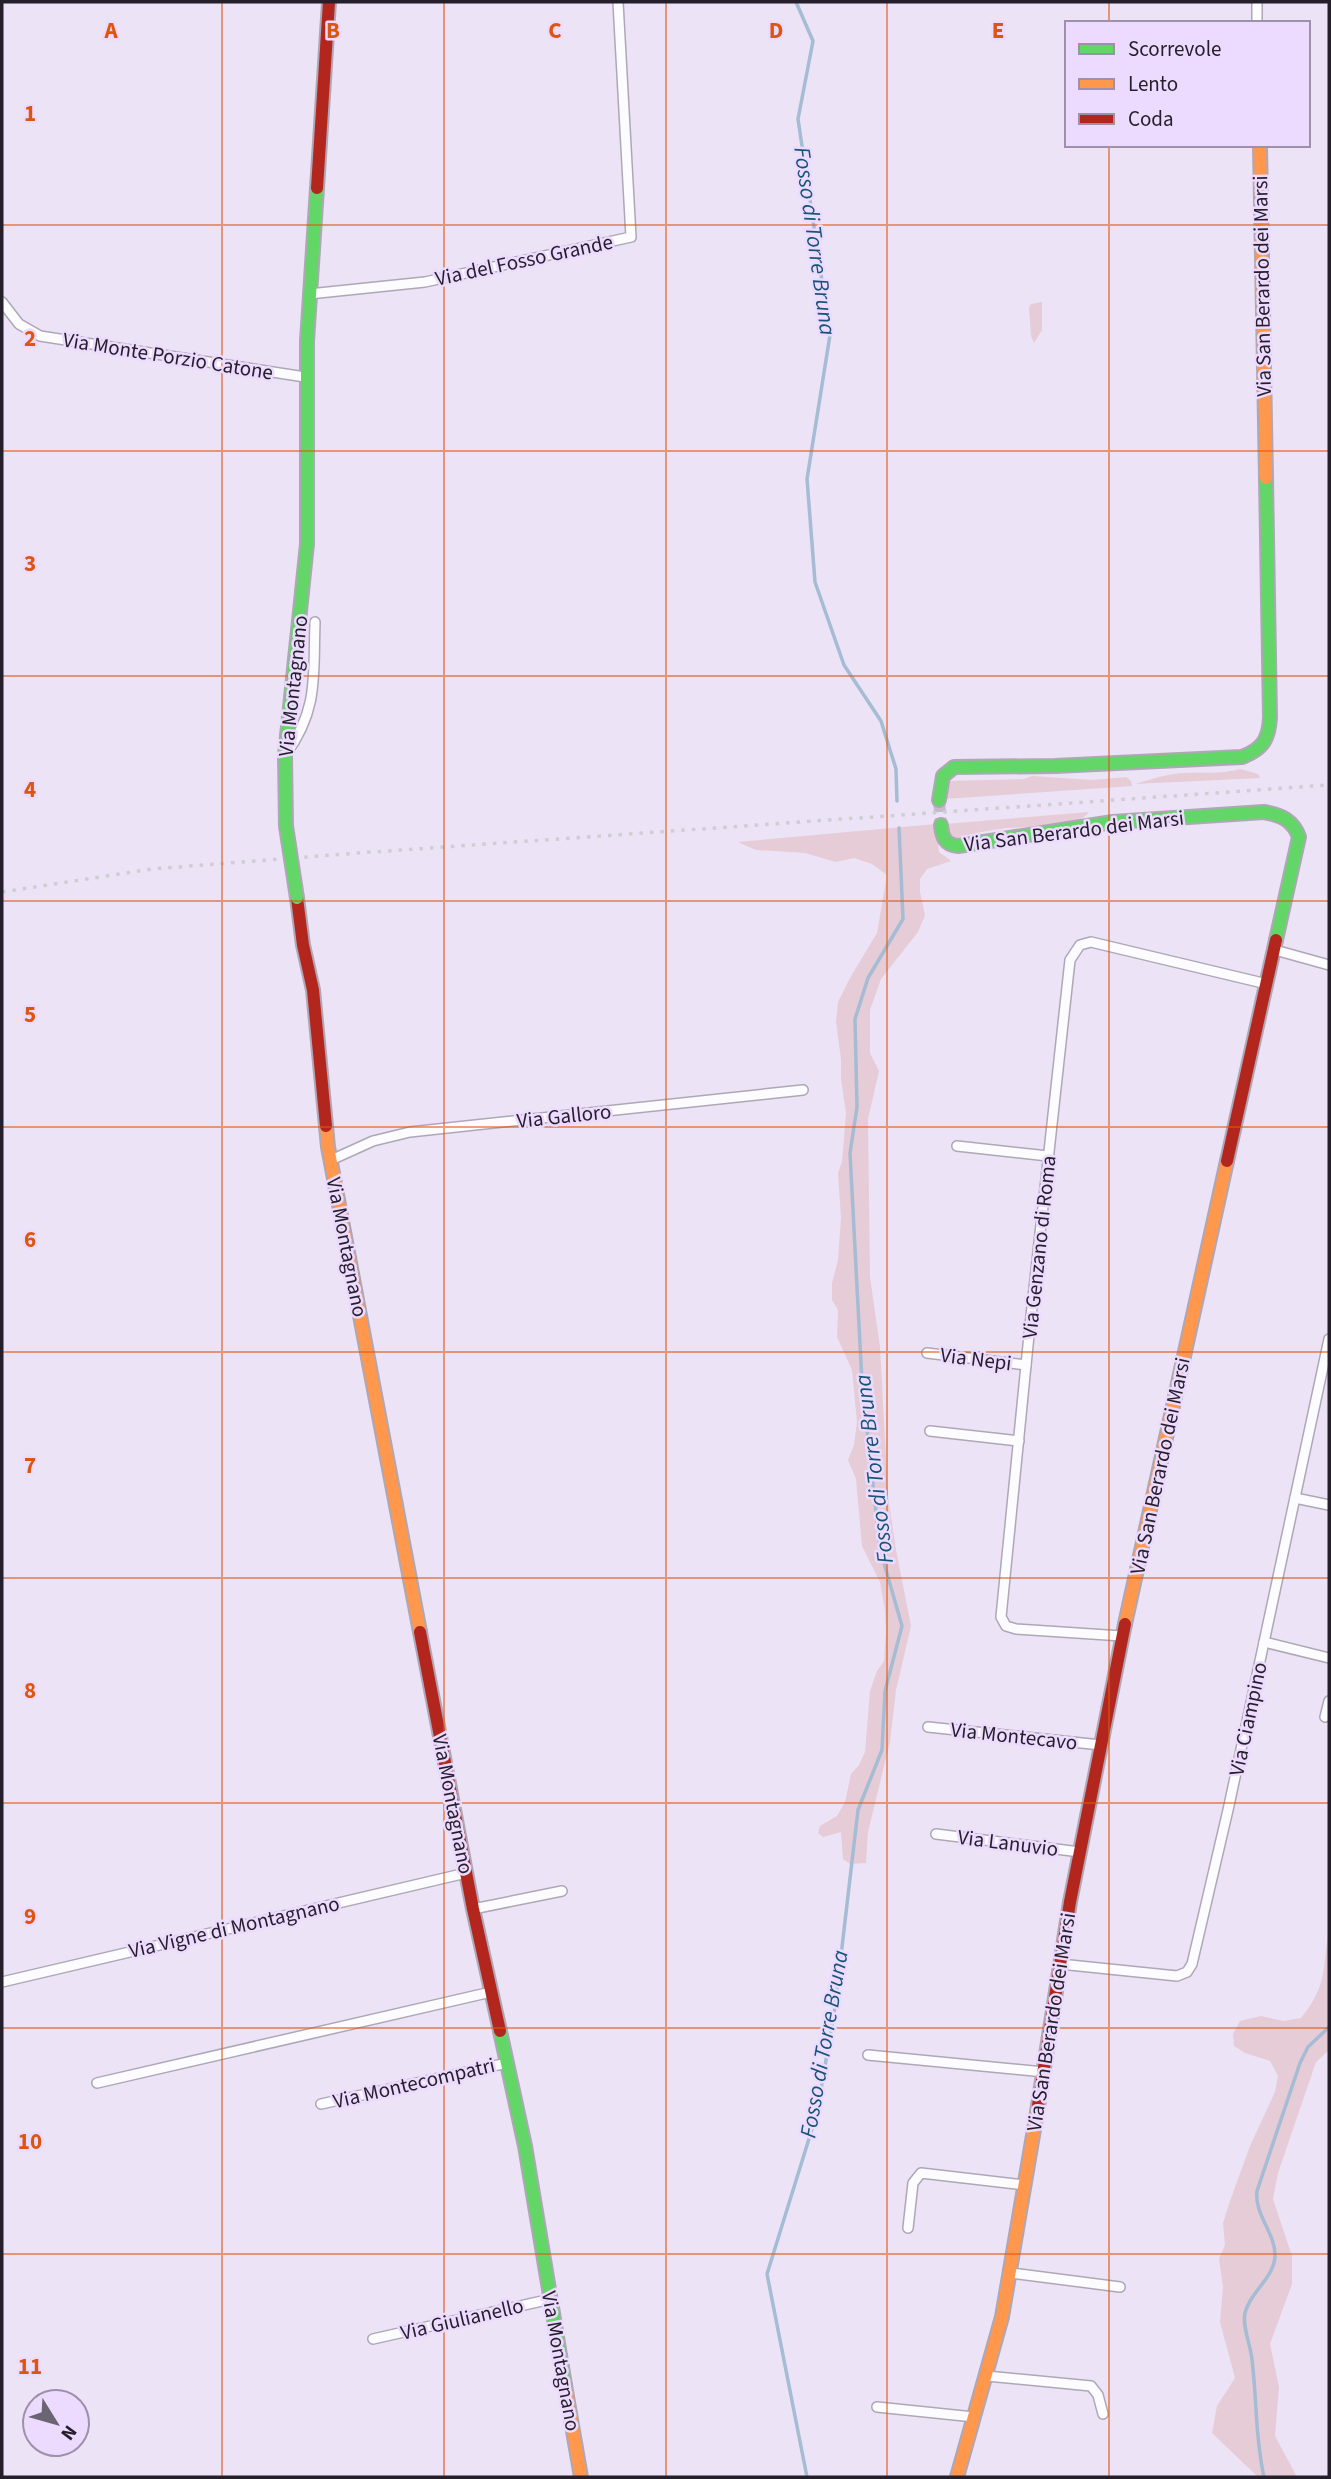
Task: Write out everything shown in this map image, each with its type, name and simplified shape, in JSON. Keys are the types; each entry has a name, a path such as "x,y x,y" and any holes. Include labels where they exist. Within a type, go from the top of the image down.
{"street":[{"name":"Via Montagnano","path":"329,2 305,377 307,544 285,755 286,826 303,945 313,990 324,1114 331,1160 473,1909 524,2146 582,2477"},
{"name":"Via del Fosso Grande","path":"309,294 425,282 632,240 618,2"},
{"path":"1257,2 1257,21"},
{"name":"Via San Berardo dei Marsi","path":"939,800 941,779 954,767 1055,766 1242,757 1259,749 1267,739 1270,717 1270,641 1260,147"},
{"name":"Via Monte Porzio Catone","path":"2,302 19,324 40,336 305,377"},
{"path":"285,755 302,729 311,705 315,622"},
{"name":"Via San Berardo dei Marsi","path":"941,825 944,841 947,845 955,846 1121,821 1259,812 1279,815 1294,824 1299,840 1122,1636 1060,1964 1011,2273 999,2331 957,2477"},
{"name":"Via Genzano di Roma","path":"1122,1636 1022,1630 1008,1627 1001,1614 1068,968 1072,954 1080,945 1091,942 1267,984"},
{"path":"1275,950 1329,965"},
{"name":"Via Galloro","path":"331,1160 373,1141 405,1133 803,1090"},
{"path":"957,1146 1048,1156"},
{"name":"Via Ciampino","path":"1060,1964 1173,1976 1184,1974 1194,1961 1295,1497 1325,1381 1329,1339"},
{"name":"Via Nepi","path":"927,1353 1026,1365"},
{"path":"930,1431 1019,1441"},
{"path":"1295,1497 1329,1505"},
{"path":"1265,1642 1329,1658"},
{"path":"1325,1717 1329,1700"},
{"name":"Via Montecavo","path":"928,1727 1101,1745"},
{"name":"Via Lanuvio","path":"936,1834 1080,1852"},
{"name":"Via Vigne di Montagnano","path":"2,1982 466,1872"},
{"path":"473,1909 562,1891"},
{"path":"97,2083 491,1992"},
{"path":"868,2055 1044,2073"},
{"name":"Via Montecompatri","path":"321,2104 506,2063"},
{"path":"908,2228 913,2183 921,2173 1025,2185"},
{"path":"1011,2273 1120,2287"},
{"name":"Via Giulianello","path":"373,2339 551,2299"},
{"path":"987,2376 1091,2386 1096,2391 1103,2413"},
{"path":"877,2407 974,2417"}],"shaded area":[{"path":"1042,302 1042,330 1034,343 1029,308 1031,304"},
{"path":"1240,769 1258,774 1260,778 1135,784 1177,774"},
{"path":"1032,776 1092,780 1126,777 1132,786 944,799 945,781 1024,779"},
{"path":"1089,812 1083,817 1061,824 999,829 949,839 945,824"},
{"path":"936,824 939,852 951,861 927,869 920,879 925,915 918,932 881,979 870,1010 870,1053 879,1071 868,1119 870,1277 880,1347 888,1496 911,1626 896,1690 890,1742 868,1832 866,1863 850,1864 843,1859 841,1832 823,1837 818,1833 820,1826 837,1816 845,1802 851,1774 865,1752 870,1691 877,1671 884,1661 886,1631 880,1582 862,1546 856,1479 848,1460 854,1445 857,1422 852,1370 837,1337 838,1310 832,1300 841,1218 838,1173 842,1162 846,1113 836,1022 838,1002 877,933 887,875 872,864 854,858 836,862 805,853 756,850 738,842"},
{"path":"1329,1930 1329,2050 1316,2062 1278,2173 1273,2199 1292,2256 1292,2284 1270,2344 1279,2387 1275,2436 1297,2477 1258,2477 1212,2433 1217,2406 1235,2378 1220,2322 1223,2287 1219,2259 1225,2245 1223,2223 1250,2146 1275,2092 1278,2076 1270,2061 1245,2053 1234,2046 1233,2034 1240,2021 1261,2016 1283,2021 1301,2018 1320,1986"}],"waterway":[{"name":"Fosso di Torre Bruna","path":"796,2 813,41 798,119 830,335 807,479 815,582 844,665 881,721 896,769 897,801"},
{"name":"Fosso di Torre Bruna","path":"807,2477 767,2274 817,2113 835,2007 858,1810 882,1750 885,1691 902,1626 880,1549 862,1382 850,1153 857,1107 855,1019 868,978 903,919 899,828"},
{"path":"1264,2477 1252,2360 1244,2318 1248,2305 1270,2272 1275,2257 1272,2240 1259,2208 1257,2191 1300,2063 1308,2047 1329,2027"}],"tunnel":[{"path":"939,800 941,825"}],"railway":[{"path":"2,892 152,869 1329,785"}],"traffic: fast":[{"path":"286,826 285,755 307,544 307,341 317,188"},
{"path":"939,800 943,776 954,767 1055,766 1242,757 1260,747 1266,737 1270,717 1266,478"},
{"path":"941,825 945,840 958,846 1113,822 1264,812 1276,815 1290,822 1299,837 1276,940"},
{"path":"286,826 297,898"},
{"path":"500,2031 525,2146 565,2385"}],"traffic: slow":[{"path":"1260,147 1266,478"},
{"path":"326,1126 420,1632"},
{"path":"1125,1624 1227,1161"},
{"path":"957,2477 1002,2317 1038,2106"},
{"path":"565,2385 581,2477"}],"traffic: jam":[{"path":"317,188 329,2"},
{"path":"297,898 303,945 313,990 326,1126"},
{"path":"1227,1161 1276,940"},
{"path":"1038,2106 1070,1902 1125,1624"},
{"path":"420,1632 473,1909 500,2031"}]}
